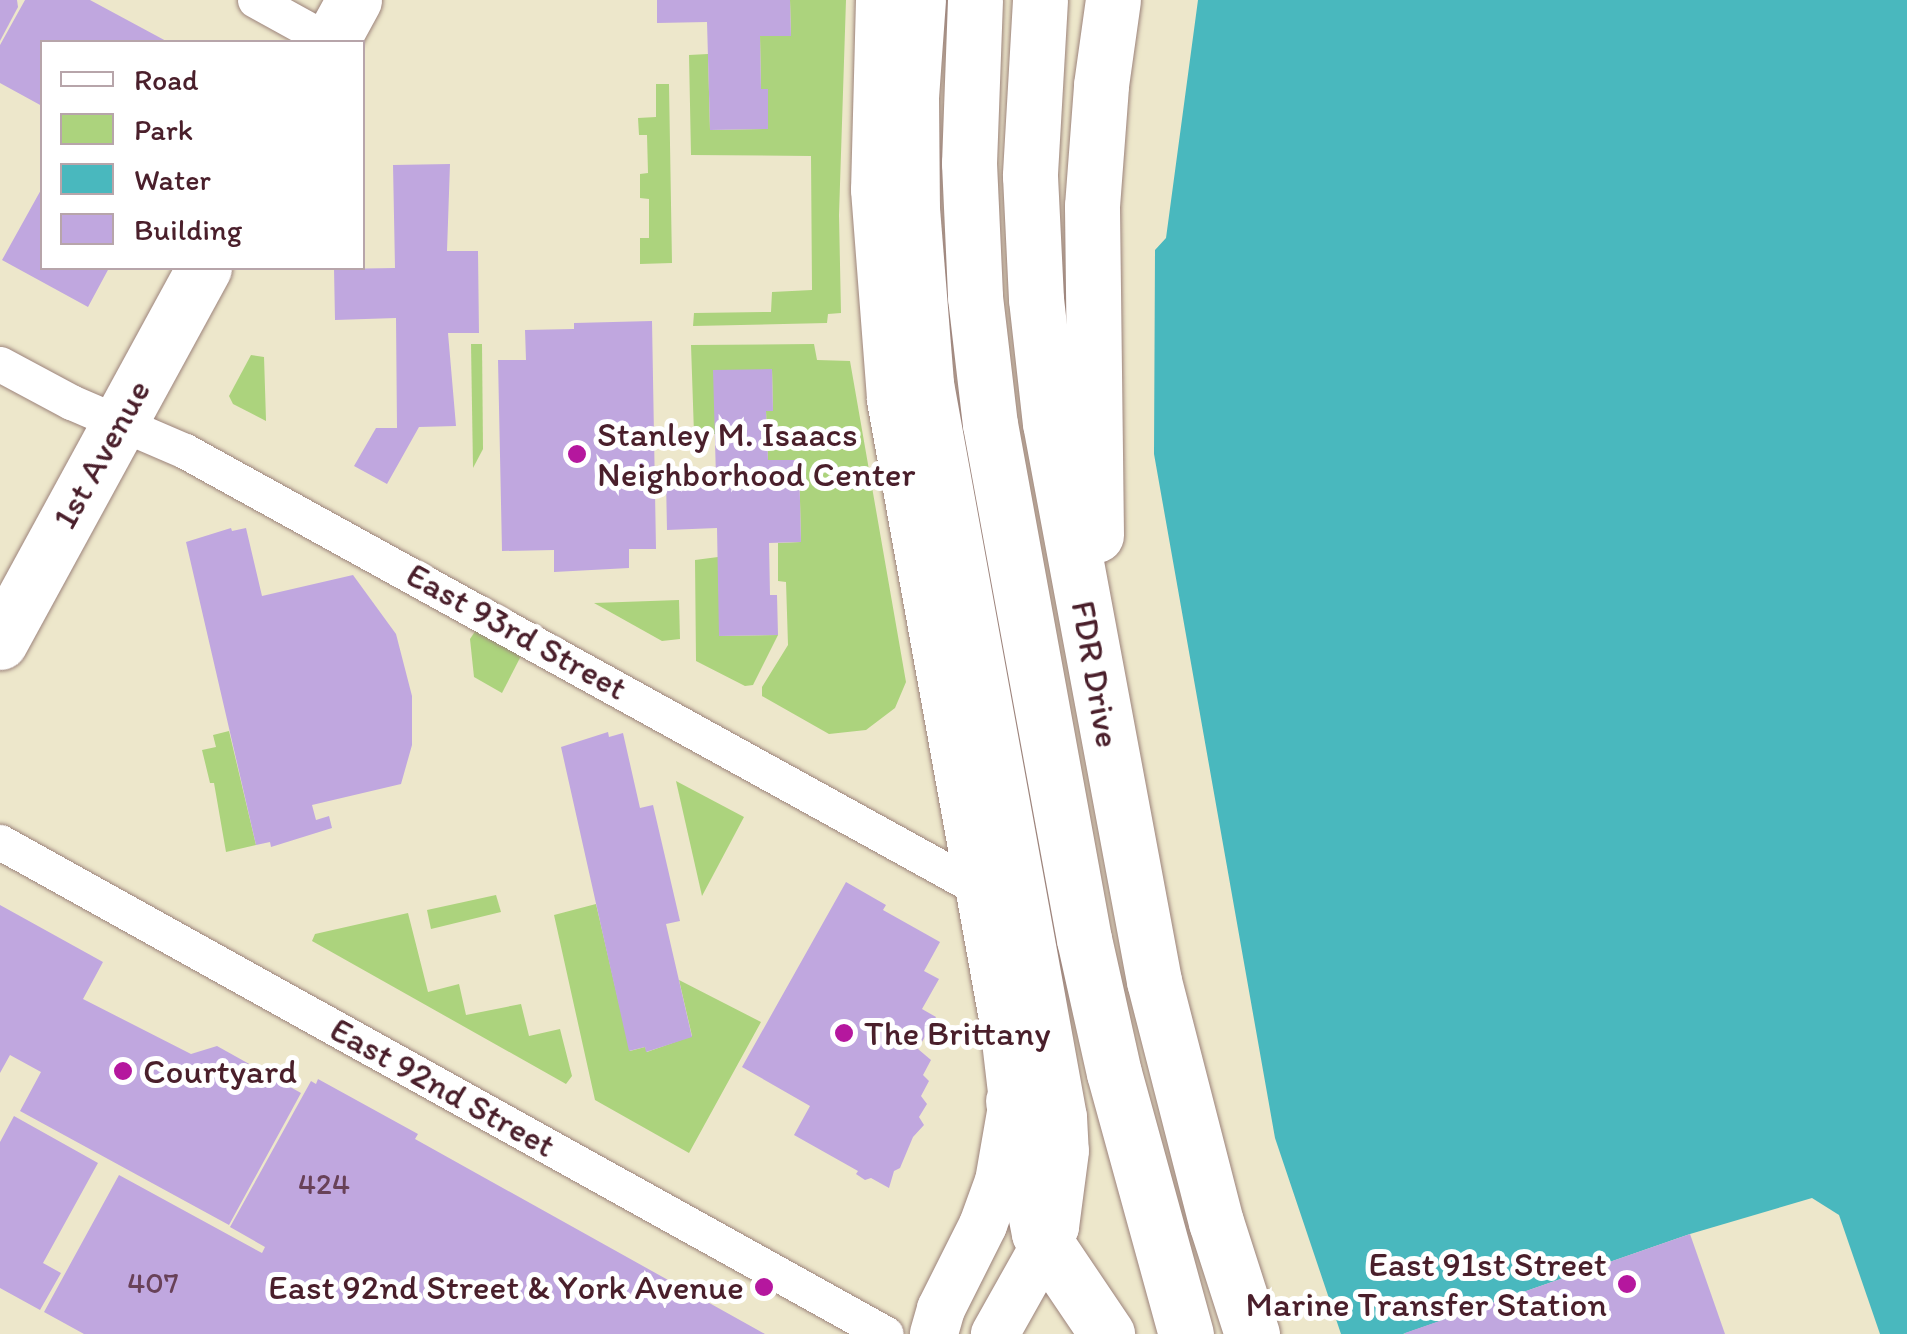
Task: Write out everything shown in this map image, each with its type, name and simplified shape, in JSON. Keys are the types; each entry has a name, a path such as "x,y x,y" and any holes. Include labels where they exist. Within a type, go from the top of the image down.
{"main road":[{"path":"332,40 354,0"},
{"path":"880,0 875,190 886,349 912,530 980,889 1032,1212 1045,1246 1107,1334"},
{"path":"922,0 915,154 923,324 940,446 1065,1151 1062,1202 1045,1246 995,1334"},
{"name":"FDR Drive","path":"975,0 968,162 975,297 990,424 1084,939 1146,1195 1186,1334"},
{"name":"FDR Drive","path":"1040,0 1030,128 1036,299 1050,423 1154,981 1216,1222 1252,1334"},
{"path":"1096,668 1092,206 1101,85 1113,0"},
{"name":"1st Avenue","path":"0,642 203,270"},
{"path":"934,1334 940,1309 983,1226 999,1181 1014,1100"}],"street":[{"path":"255,0 327,40"},
{"name":"East 93rd Street","path":"0,364 186,451 1026,914"},
{"name":"East 92nd Street","path":"0,842 886,1334"}],"green space":[{"path":"790,0 846,0 839,215 841,313 828,314 827,323 693,326 694,313 771,312 772,292 812,290 811,156 691,155 689,55 708,54 710,130 768,129 768,90 761,89 760,36 791,36"},
{"path":"656,84 669,84 672,263 640,264 640,238 649,238 649,199 640,198 640,174 648,173 647,135 639,135 638,118 656,117"},
{"path":"471,344 482,344 483,449 473,468"},
{"path":"814,344 817,360 850,361 906,682 895,708 866,730 829,734 762,696 762,687 788,645 786,582 778,581 778,543 801,542 799,460 768,460 766,411 773,411 772,370 715,434 694,434 691,345"},
{"path":"251,355 264,357 266,421 233,404 229,396"},
{"path":"718,557 720,636 778,635 753,685 745,686 696,661 695,560"},
{"path":"679,600 680,639 662,641 594,603"},
{"path":"478,627 523,652 502,693 474,677 470,639"},
{"path":"229,731 256,845 226,852 214,783 210,783 202,750 216,747 213,735"},
{"path":"676,781 744,817 702,896"},
{"path":"496,895 501,912 431,929 427,910"},
{"path":"596,904 630,1051 645,1047 647,1052 692,1036 679,980 761,1022 689,1153 595,1100 554,915"},
{"path":"408,913 428,992 459,984 466,1015 521,1004 529,1036 560,1029 572,1076 566,1084 312,941 315,934"}],"water":[{"path":"1198,0 1907,0 1907,1334 1341,1334 1275,1138 1154,454 1155,250 1166,238"}],"pier":[{"path":"1812,1198 1839,1215 1880,1334 1403,1334 1690,1234"}],"building":[{"path":"0,0 17,0 18,7 0,41"},
{"path":"25,0 90,0 164,40 40,40 40,105 0,83 0,45"},
{"path":"657,0 790,0 791,36 760,36 761,89 768,89 768,129 710,130 707,22 657,23"},
{"path":"450,164 447,251 478,251 479,333 448,333 456,426 419,427 387,484 354,466 376,428 397,428 396,318 335,320 334,270 395,268 393,165"},
{"path":"40,192 40,270 108,270 88,307 2,260"},
{"name":"Stanley M. Isaacs Neighborhood Center","path":"652,321 656,549 629,549 629,568 554,572 554,550 502,551 498,360 526,360 525,330 574,329 574,323"},
{"path":"772,369 773,411 766,411 768,460 799,460 801,542 769,543 770,595 777,595 778,635 719,636 717,528 667,530 666,479 716,478 713,370"},
{"path":"231,528 246,528 262,596 353,575 396,634 412,696 412,745 401,784 312,805 316,820 329,816 332,828 271,847 270,842 256,845 186,542"},
{"path":"608,732 609,737 623,733 640,808 653,805 680,921 666,924 692,1037 646,1052 645,1047 629,1051 561,747"},
{"name":"The Brittany","path":"846,882 886,905 883,910 940,942 924,971 939,979 922,1009 936,1017 918,1049 931,1060 923,1075 929,1081 921,1096 927,1104 919,1117 924,1125 913,1137 900,1168 894,1171 889,1188 871,1178 865,1180 856,1174 858,1171 794,1135 810,1106 742,1067"},
{"path":"0,905 103,962 83,999 191,1054 217,1046 301,1093 229,1225 20,1111 41,1072 10,1055 0,1073"},
{"path":"318,1079 418,1134 415,1139 765,1334 84,1334 44,1312 119,1175 262,1253 265,1247 230,1227 311,1081 316,1084"},
{"path":"14,1116 98,1163 43,1263 61,1273 40,1310 0,1288 0,1142"},
{"name":"East 91st Street Marine Transfer Station","path":"1690,1234 1725,1334 1405,1334 1405,1333"}],"place":[{"name":"Stanley M. Isaacs Neighborhood Center","path":"577,454"},
{"name":"The Brittany","path":"844,1033"},
{"name":"Courtyard","path":"123,1071"},
{"name":"East 91st Street Marine Transfer Station","path":"1627,1284"},
{"name":"East 92nd Street & York Avenue","path":"764,1287"}]}
